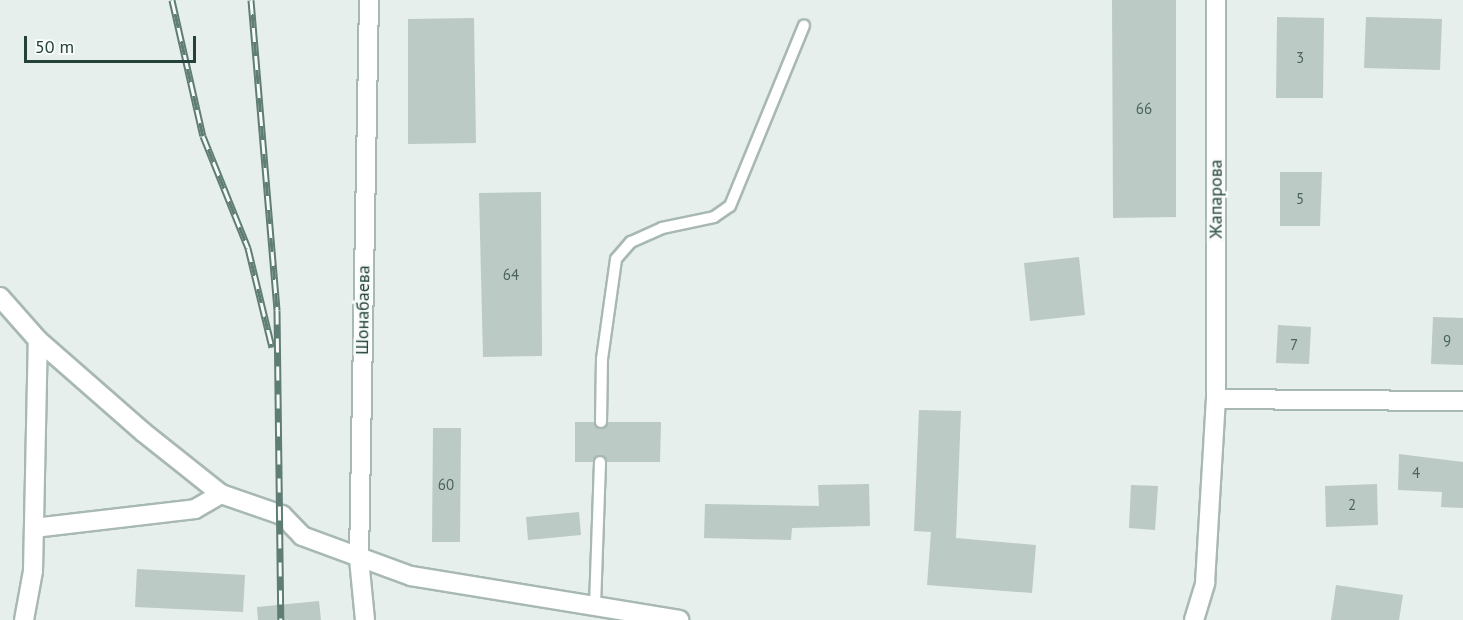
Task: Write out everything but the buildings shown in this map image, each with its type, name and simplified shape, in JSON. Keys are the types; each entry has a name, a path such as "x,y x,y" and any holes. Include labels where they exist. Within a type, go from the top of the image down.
{"street":[{"name":"Шонабаева","path":"365,620 359,560 369,0"},
{"name":"Жапарова","path":"1194,620 1205,583 1216,399 1216,0"},
{"path":"0,297 38,340 142,432 221,494 282,515 302,536 359,560 411,576 679,620"},
{"path":"24,620 33,571 38,340"},
{"path":"1216,399 1463,401"},
{"path":"34,528 195,509 221,494"}],"lane":[{"path":"601,422 602,359 616,259 631,242 662,228 714,217 730,206 804,26"},
{"path":"595,606 600,462"}],"railway":[{"path":"172,0 203,136 248,248 272,347"},
{"path":"251,0 277,310 281,620"}]}
